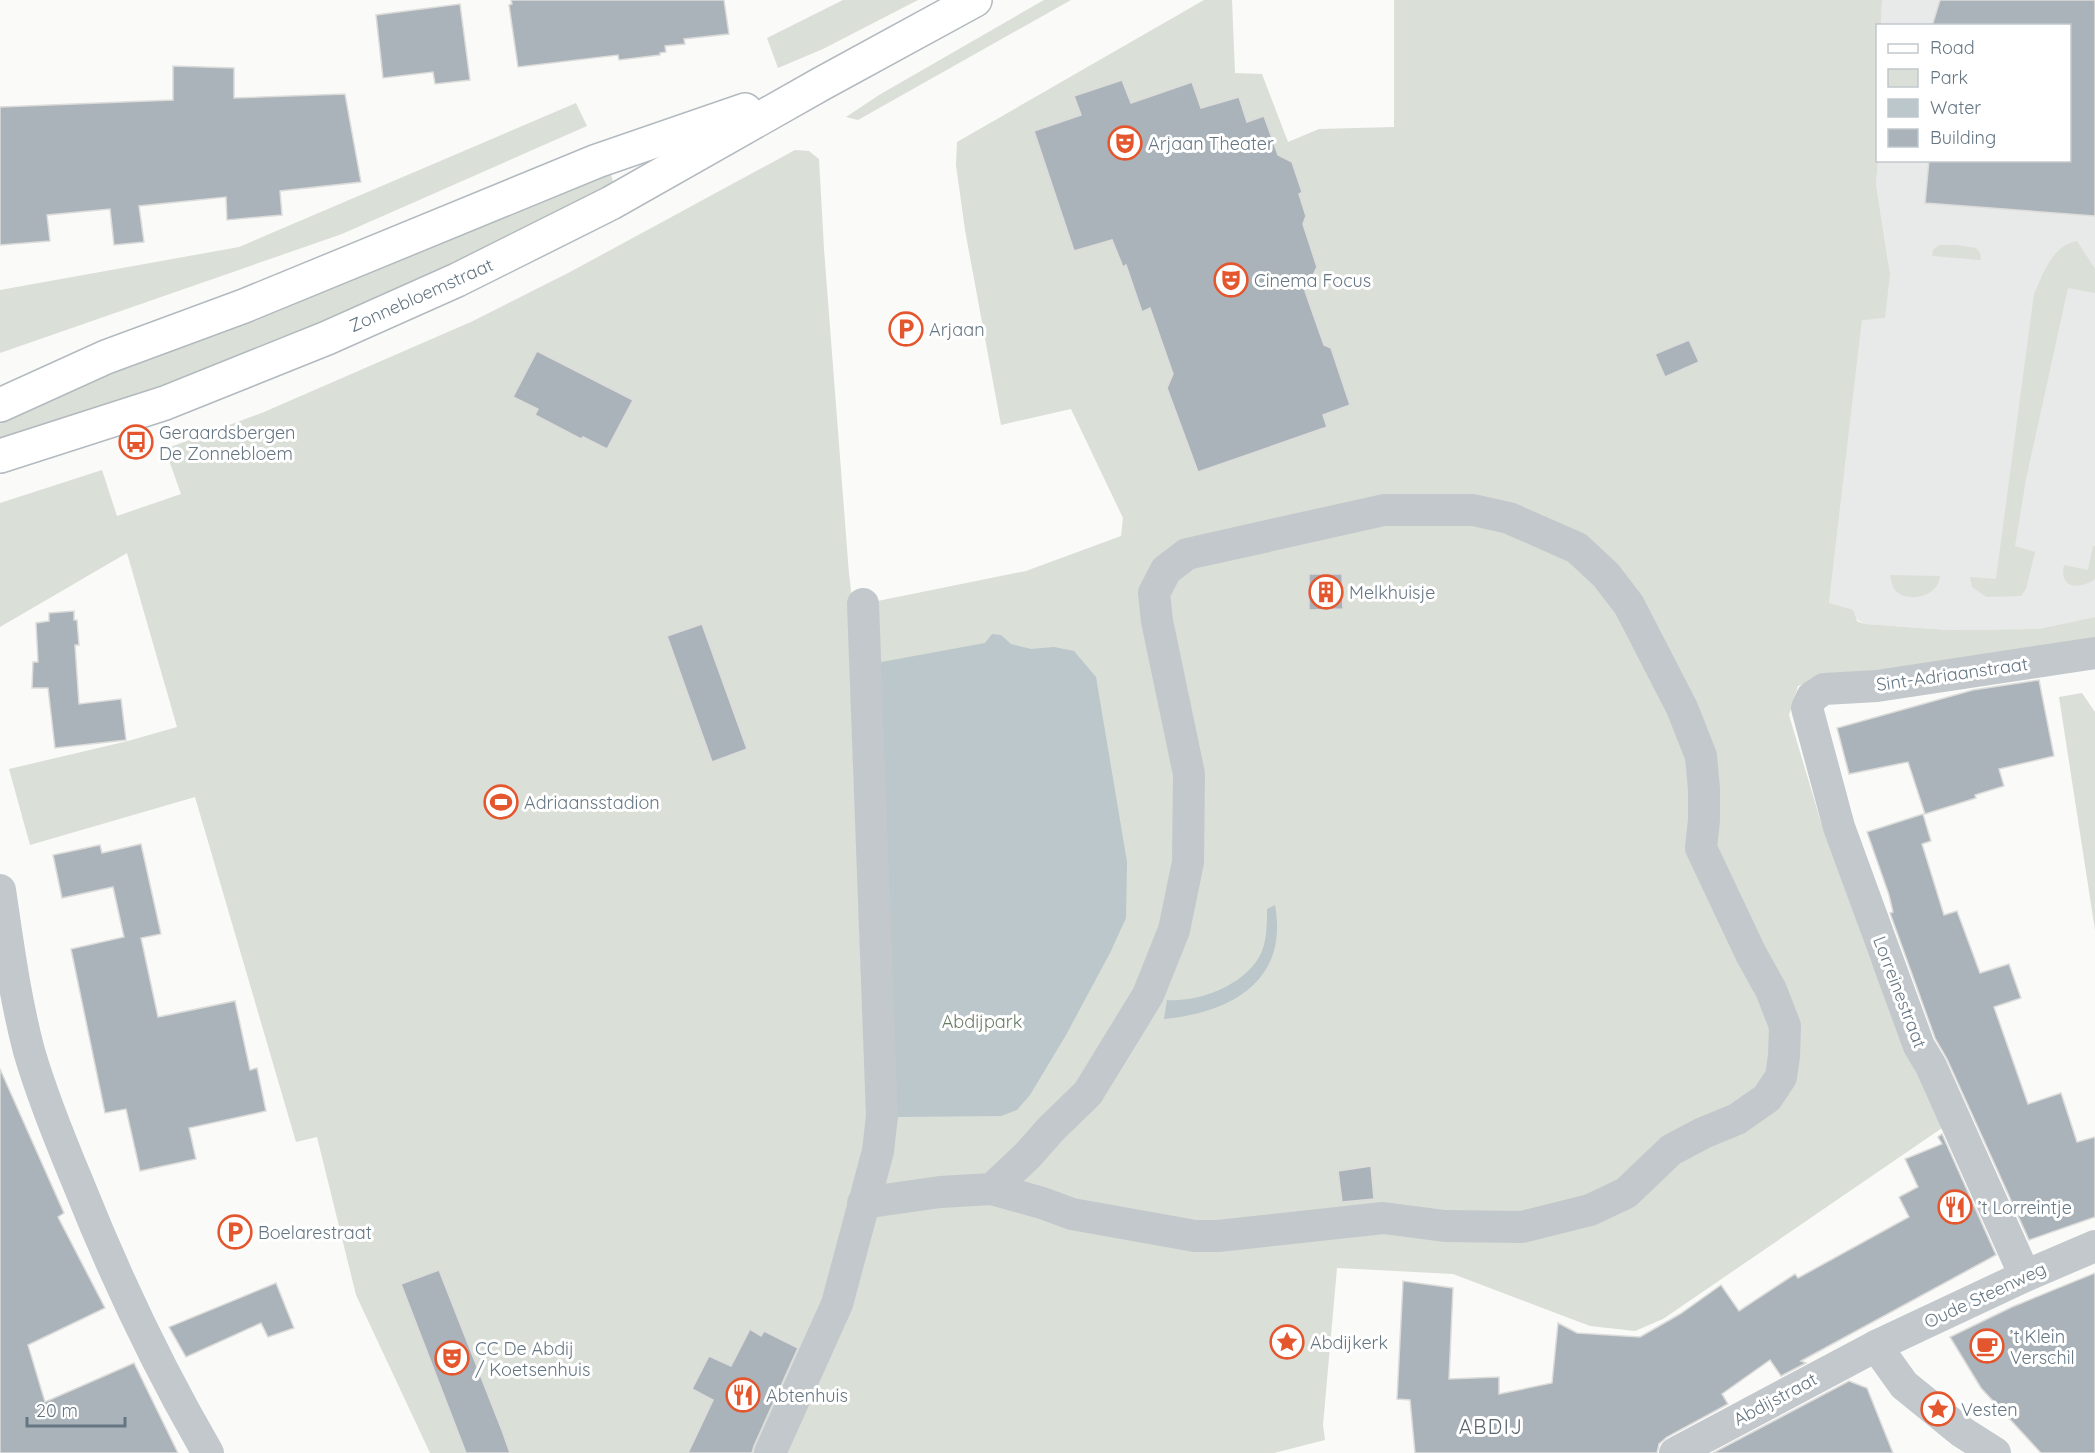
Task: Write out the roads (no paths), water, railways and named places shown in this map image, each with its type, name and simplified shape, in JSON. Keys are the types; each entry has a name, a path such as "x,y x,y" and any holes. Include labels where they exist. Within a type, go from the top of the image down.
{"main road":[{"name":"Zonnebloemstraat","path":"0,456 165,403 327,338 458,280 611,203 820,84 975,0"},
{"name":"Zonnebloemstraat","path":"0,405 106,357 244,306 602,159 820,84"},
{"path":"602,159 616,159 623,162 631,173 633,181 628,189 611,203"}],"street":[{"path":"863,1203 940,1192 992,1189 1072,1214 1195,1236 1218,1236 1383,1218 1444,1226 1522,1227 1590,1210 1626,1193 1671,1150 1737,1119 1767,1098 1781,1077 1785,1026 1771,990 1751,954 1701,848 1704,820 1701,756 1682,708 1629,605 1606,575 1578,548 1509,518 1473,510 1384,510 1187,554 1166,570 1154,593 1157,621 1189,774 1188,862 1174,930 1148,995 1088,1093 992,1189"},
{"path":"770,1453 837,1304 878,1151 882,1116 863,604"},
{"name":"Sint-Adriaanstraat","path":"1812,697 1824,689 1877,686 2095,653"},
{"name":"Lorreinestraat","path":"1812,697 1807,708 1809,718 1839,827 1890,969 1919,1046 1931,1066 2025,1276"},
{"path":"0,890 15,992 30,1052 48,1109 97,1230 134,1311 172,1391 208,1453"},
{"name":"Oude Steenweg","path":"1876,1346 2095,1246"},
{"path":"1876,1346 1904,1385 1959,1442 1995,1453"},
{"name":"Abdijstraat","path":"1675,1453 1876,1346"}],"water":[{"path":"992,634 1001,635 1011,644 1031,649 1054,647 1074,651 1096,677 1127,862 1126,918 1066,1035 1030,1095 1017,1110 1001,1116 897,1117 876,663 985,643"},
{"path":"1275,905 1277,931 1273,954 1264,973 1250,988 1212,1009 1164,1019 1167,1000 1192,998 1217,991 1241,978 1250,969 1258,959 1265,942 1267,909"}],"place":[{"name":"Arjaan Theater","path":"1125,143"},
{"name":"Cinema Focus","path":"1231,280"},
{"name":"Arjaan","path":"906,329"},
{"name":"Geraardsbergen De Zonnebloem","path":"136,442"},
{"name":"Melkhuisje","path":"1326,592"},
{"name":"Adriaansstadion","path":"501,802"},
{"name":"’t Lorreintje","path":"1955,1207"},
{"name":"Boelarestraat","path":"235,1232"},
{"name":"Abdijkerk","path":"1287,1342"},
{"name":"’t Klein Verschil","path":"1987,1346"},
{"name":"CC De Abdij / Koetsenhuis","path":"452,1358"},
{"name":"Abtenhuis","path":"743,1395"},
{"name":"Vesten","path":"1938,1409"}],"district":[{"name":"ABDIJ","path":"1491,1426"}],"park label":[{"name":"Abdijpark","path":"982,1021"}]}
